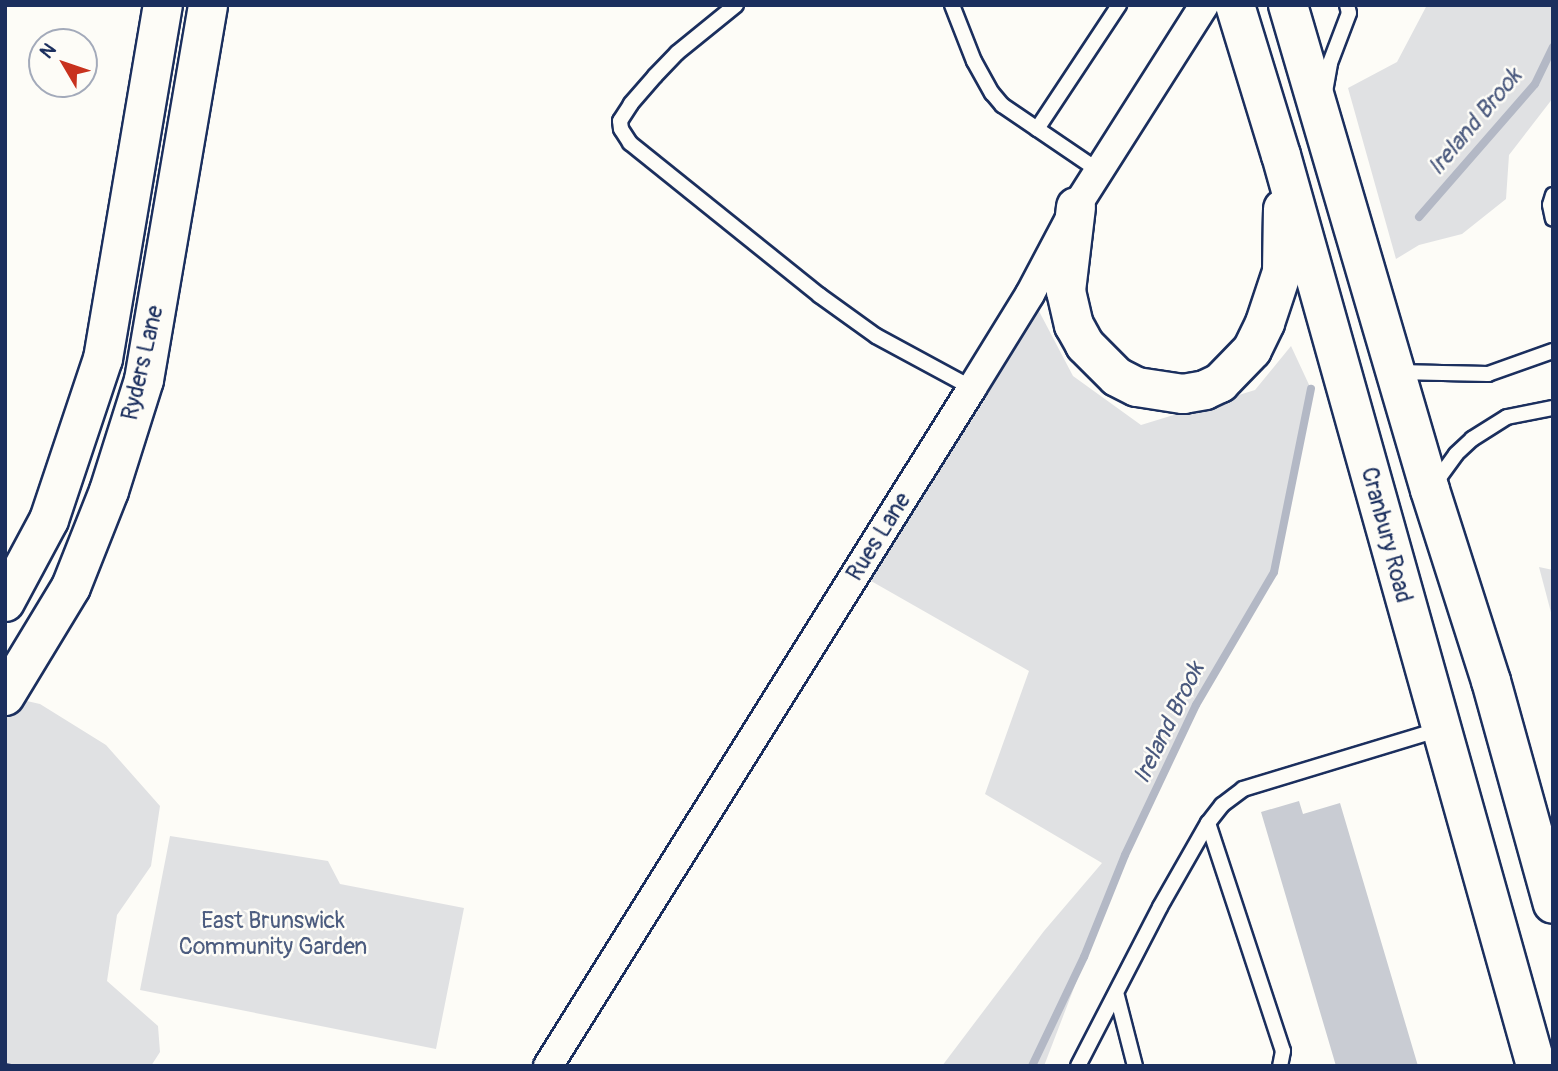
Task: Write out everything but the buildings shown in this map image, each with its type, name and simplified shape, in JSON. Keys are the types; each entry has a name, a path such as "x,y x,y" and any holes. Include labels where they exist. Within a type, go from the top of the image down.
{"main road":[{"name":"Ryders Lane","path":"5,602 49,520 103,359 163,5"},
{"name":"Ryders Lane","path":"5,696 71,587 108,491 145,380 208,5"},
{"name":"Cranbury Road","path":"1235,5 1281,155 1536,1066"},
{"path":"1288,5 1398,372 1430,490 1491,681 1553,904"},
{"path":"1076,207 1066,291 1074,324 1084,345 1117,377 1137,387 1183,394 1206,390 1238,368 1252,350 1273,304 1284,246 1281,155"}],"street":[{"name":"Rues Lane","path":"548,1066 972,388 1030,294 1076,207 1204,5"}],"lane":[{"path":"736,5 677,53 631,104 620,121 621,129 630,143 820,295 876,336 972,388"},
{"path":"952,5 992,93 1002,105 1099,171"},
{"path":"1038,129 1119,5"},
{"path":"1321,114 1330,63 1352,8"},
{"path":"1553,195 1550,205 1553,219"},
{"path":"1398,372 1488,374 1553,351"},
{"path":"1430,490 1456,454 1472,439 1507,417 1553,408"},
{"path":"1078,1066 1160,907 1208,823 1222,805 1243,789 1440,729"},
{"path":"1208,823 1283,1051 1280,1066"},
{"path":"1116,996 1135,1066"}],"path":[{"path":"5,1065 11,1066"}],"green space":[{"path":"1427,5 1553,5 1553,98 1509,155 1506,199 1462,234 1419,245 1396,259 1348,88 1397,62"},
{"path":"1030,294 1073,376 1141,425 1255,390 1291,346 1311,389 1274,572 1196,705 1125,855 1044,1066 942,1066 1044,931 1102,863 985,794 1029,671 857,573"},
{"path":"1539,567 1553,570 1553,620"},
{"path":"5,696 40,704 106,745 160,806 151,866 117,915 107,981 158,1026 160,1052 151,1066 5,1066"},
{"name":"East Brunswick Community Garden","path":"170,836 328,861 340,884 464,908 436,1049 140,990"}],"waterway":[{"name":"Ireland Brook","path":"1419,217 1535,84 1553,47"},
{"name":"Ireland Brook","path":"1032,1066 1084,957 1125,855 1196,705 1274,572 1311,389"}]}
